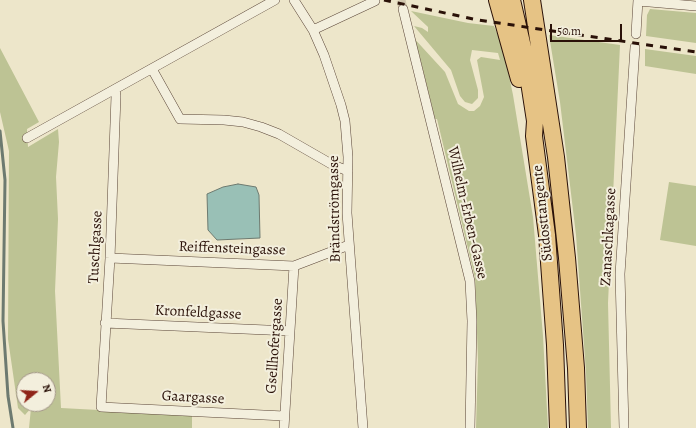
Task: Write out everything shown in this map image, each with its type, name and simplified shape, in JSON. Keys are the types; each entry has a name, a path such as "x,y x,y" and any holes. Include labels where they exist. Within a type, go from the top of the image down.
{"highway":[{"path":"497,0 517,73 527,122 534,136"},
{"name":"Südosttangente","path":"512,0 525,56 535,121 534,136 548,251 555,345 558,428"},
{"name":"Südosttangente","path":"532,0 556,157 567,258 576,368 578,428"}],"street":[{"path":"27,138 275,0"},
{"name":"Brändströmgasse","path":"294,0 313,30 334,80 341,105 347,139 347,213 363,428"},
{"path":"313,30 375,1"},
{"path":"636,34 638,1 696,6"},
{"name":"Wilhelm-Erben-Gasse","path":"403,9 470,281 472,321 470,428"},
{"name":"Zanaschkagasse","path":"624,428 620,274 635,48"},
{"path":"152,69 180,119 224,120 243,122 261,127 279,134 332,165 348,171"},
{"name":"Tuschlgasse","path":"101,407 110,258 116,96 115,89"},
{"name":"Reiffensteingasse","path":"110,258 294,266 349,245"},
{"name":"Gsellhofergasse","path":"284,428 294,266"},
{"name":"Kronfeldgasse","path":"105,323 290,331"},
{"name":"Gaargasse","path":"101,407 284,416"}],"green space":[{"path":"650,9 696,13 696,43 646,36 647,15"},
{"path":"411,11 468,23 494,26 503,47 513,95 533,217 543,336 548,428 476,428 478,360 475,278 437,119 435,119 419,54 411,35 445,72 458,104 469,111 474,111 480,106 484,97 477,60 481,57 500,60 498,53 472,50 470,60 478,90 478,98 472,104 465,102 460,96 451,70 414,26 422,28 428,32 428,27"},
{"path":"549,35 620,45 608,303 611,428 588,428 586,372 576,235 560,102"},
{"path":"0,48 39,122 27,129 28,147 58,129 59,142 56,177 58,219 55,291 61,408 192,415 192,428 29,428 31,412 56,412 56,372 16,372 16,394 8,339 9,151 0,112"},
{"path":"645,49 696,56 696,74 645,66"},
{"path":"669,182 696,186 696,246 660,240"}],"water":[{"path":"238,184 256,187 259,195 260,238 217,240 208,230 207,194 223,187"}],"waterway":[{"path":"0,131 5,180 3,321 8,396 13,428"}],"tunnel":[{"path":"401,0 403,9"}],"railway":[{"path":"384,0 478,20 696,52"}]}
